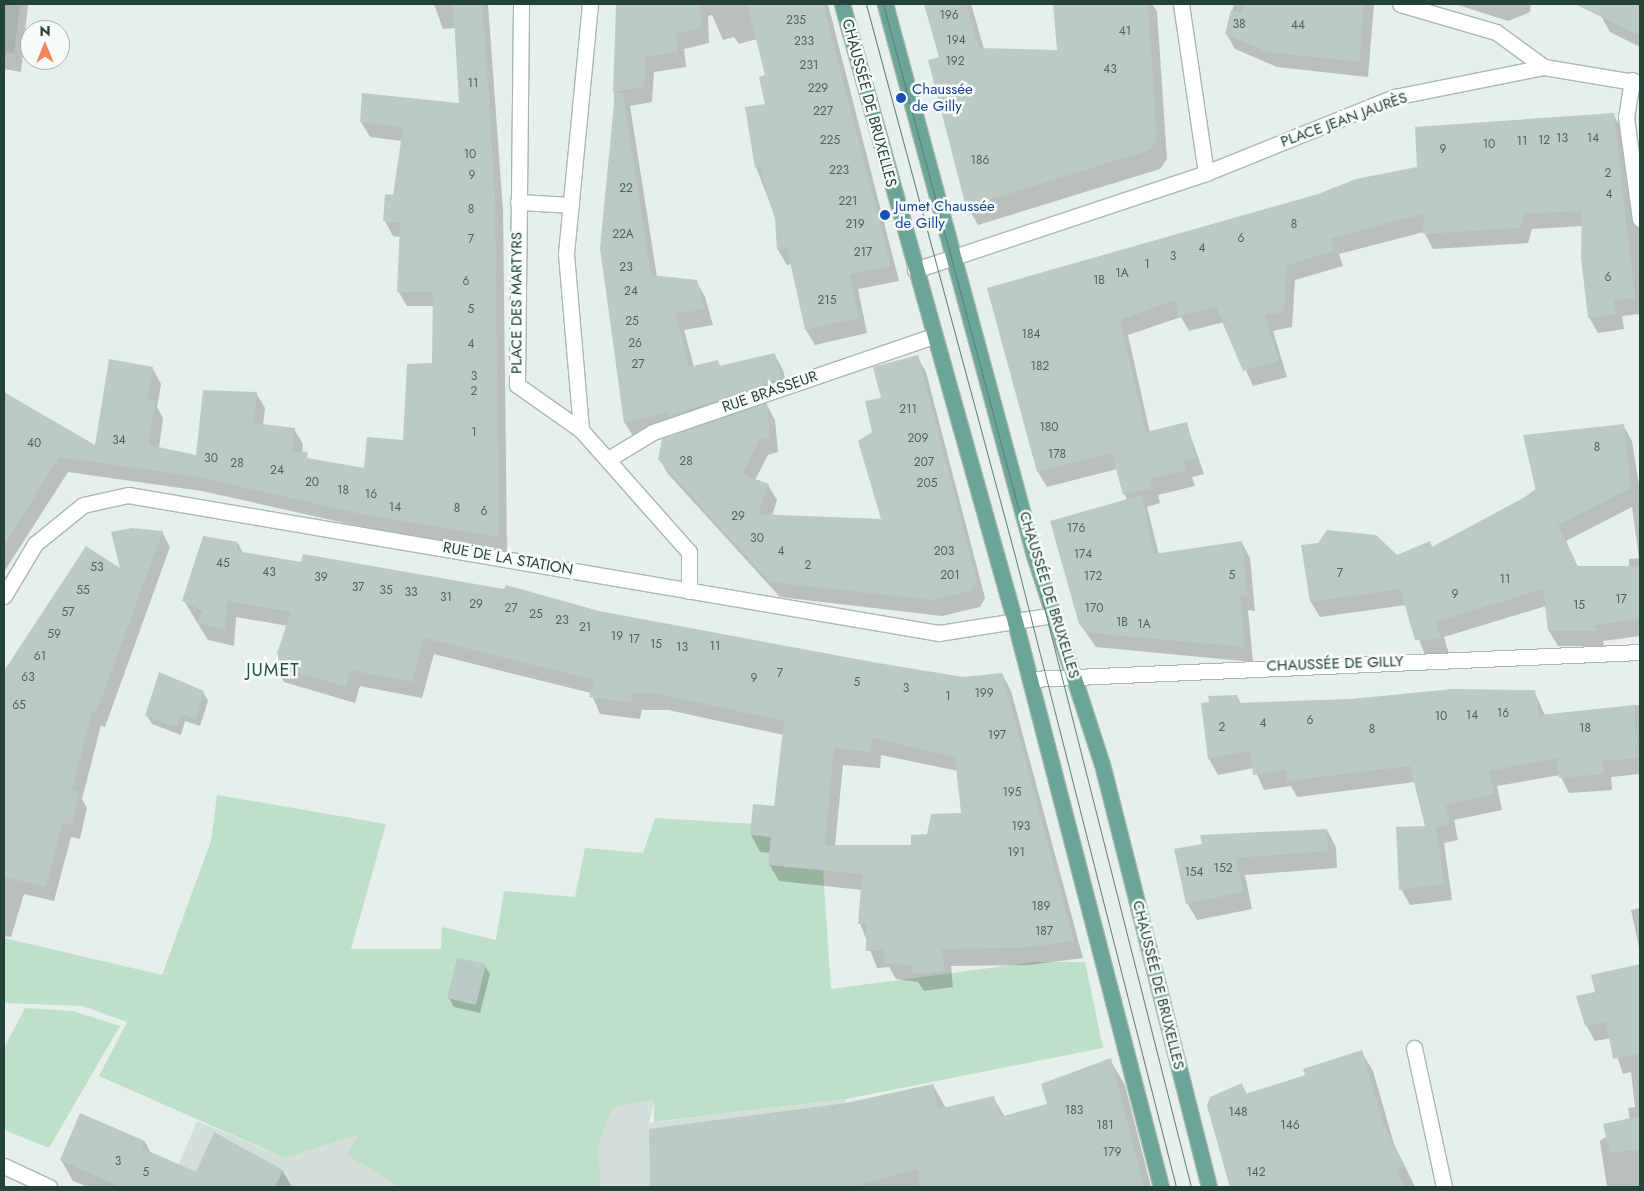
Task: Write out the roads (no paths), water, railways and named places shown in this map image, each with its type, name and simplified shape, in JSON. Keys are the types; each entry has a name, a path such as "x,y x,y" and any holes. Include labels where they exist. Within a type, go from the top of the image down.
{"main road":[{"name":"CHAUSSÉE DE BRUXELLES","path":"842,4 915,270 1016,622 1122,1045 1161,1187"},
{"name":"CHAUSSÉE DE BRUXELLES","path":"885,4 1054,616 1102,764 1208,1187"}],"street":[{"name":"PLACE DES MARTYRS","path":"521,4 517,385 581,430 610,458 689,552 689,591"},
{"path":"581,430 566,254 590,4"},
{"path":"1180,4 1206,173"},
{"name":"PLACE JEAN JAURÈS","path":"1400,4 1496,32 1544,67"},
{"name":"PLACE JEAN JAURÈS","path":"915,270 954,259 1206,173 1394,98 1544,67 1636,81"},
{"path":"1636,81 1626,117 1640,219"},
{"path":"518,202 571,205"},
{"name":"RUE BRASSEUR","path":"610,458 653,432 934,336"},
{"name":"RUE DE LA STATION","path":"4,596 35,544 83,504 128,495 939,633 1054,616"},
{"name":"CHAUSSÉE DE GILLY","path":"1030,679 1640,652"},
{"path":"1414,1048 1444,1187"},
{"path":"4,1166 48,1187"}],"tram line":[{"path":"866,4 1016,560 1176,1187"},
{"path":"883,4 1031,556 1191,1187"}],"place":[{"name":"Chaussée de Gilly","path":"901,98"},
{"name":"Jumet Chaussée de Gilly","path":"885,215"}],"district":[{"name":"JUMET","path":"273,670"}]}
